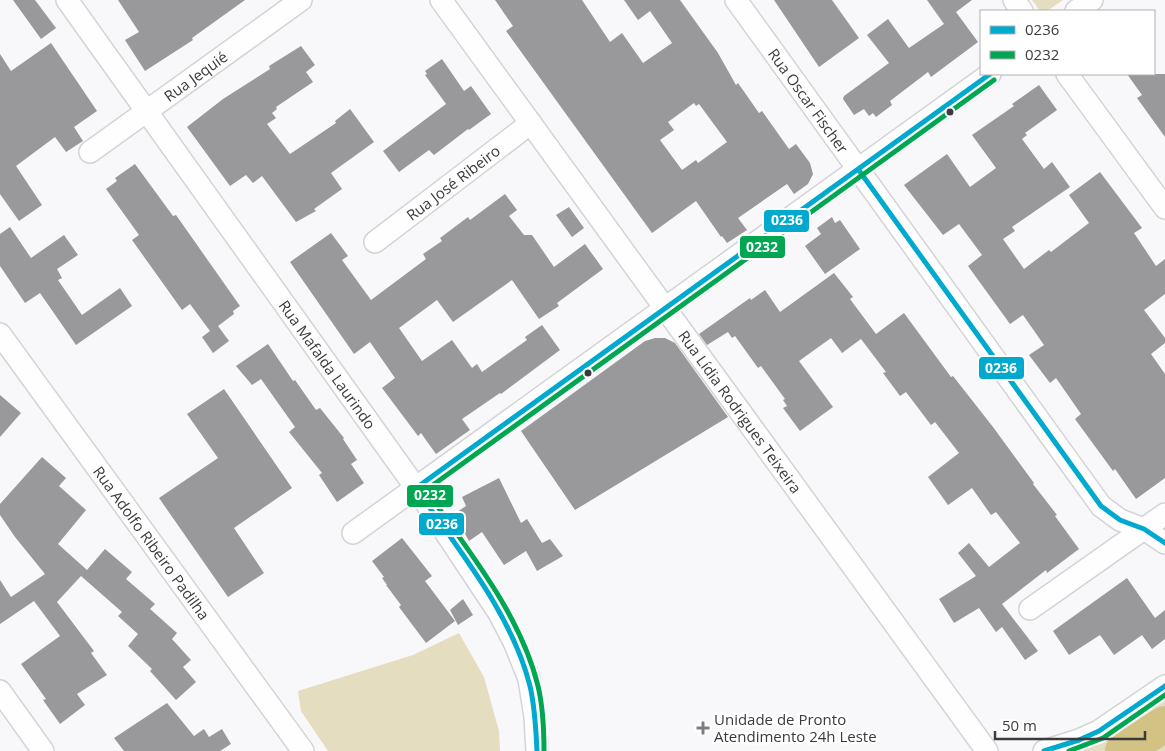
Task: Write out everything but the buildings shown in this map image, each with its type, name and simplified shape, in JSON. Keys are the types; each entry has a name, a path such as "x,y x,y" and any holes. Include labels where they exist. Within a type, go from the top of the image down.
{"street":[{"name":"Rua Mafalda Laurindo","path":"67,0 416,488 499,613 515,644 529,679 535,717 537,751"},
{"name":"Rua Jequié","path":"90,152 301,0"},
{"name":"Rua Lídia Rodrigues Teixeira","path":"441,0 987,751"},
{"name":"Rua Oscar Fischer","path":"736,0 1101,506 1120,520 1144,529 1165,543"},
{"path":"1077,10 1092,0"},
{"path":"353,534 989,75"},
{"path":"1068,75 1165,208"},
{"name":"Rua José Ribeiro","path":"375,242 530,123"},
{"name":"Rua Adolfo Ribeiro Padilha","path":"0,334 303,751"},
{"path":"1030,609 1165,514"},
{"path":"1044,751 1079,740 1099,731 1165,686"},
{"path":"0,691 43,751"}],"shaded area":[{"path":"1032,0 1063,0 1048,10 1039,10"},
{"path":"459,633 484,677 499,731 500,751 328,751 301,711 298,691 413,655"},
{"path":"1165,694 1165,751 1083,751 1084,750"}],"waterway":[{"path":"1123,751 1165,724"}],"transit line":[{"name":"0236","path":"537,751 536,726 530,686 510,633 497,607 466,558 416,488 989,75"},
{"name":"0232","path":"544,751 540,694 530,659 519,633 491,584 426,490 994,80"},
{"name":"0236","path":"858,169 1101,506 1120,520 1144,529 1165,543"},
{"name":"0236","path":"1044,751 1079,740 1099,731 1165,686"},
{"name":"0232","path":"1069,751 1103,738 1165,695"}],"place":[{"name":"Unidade de Pronto Atendimento 24h Leste","path":"703,728"}]}
